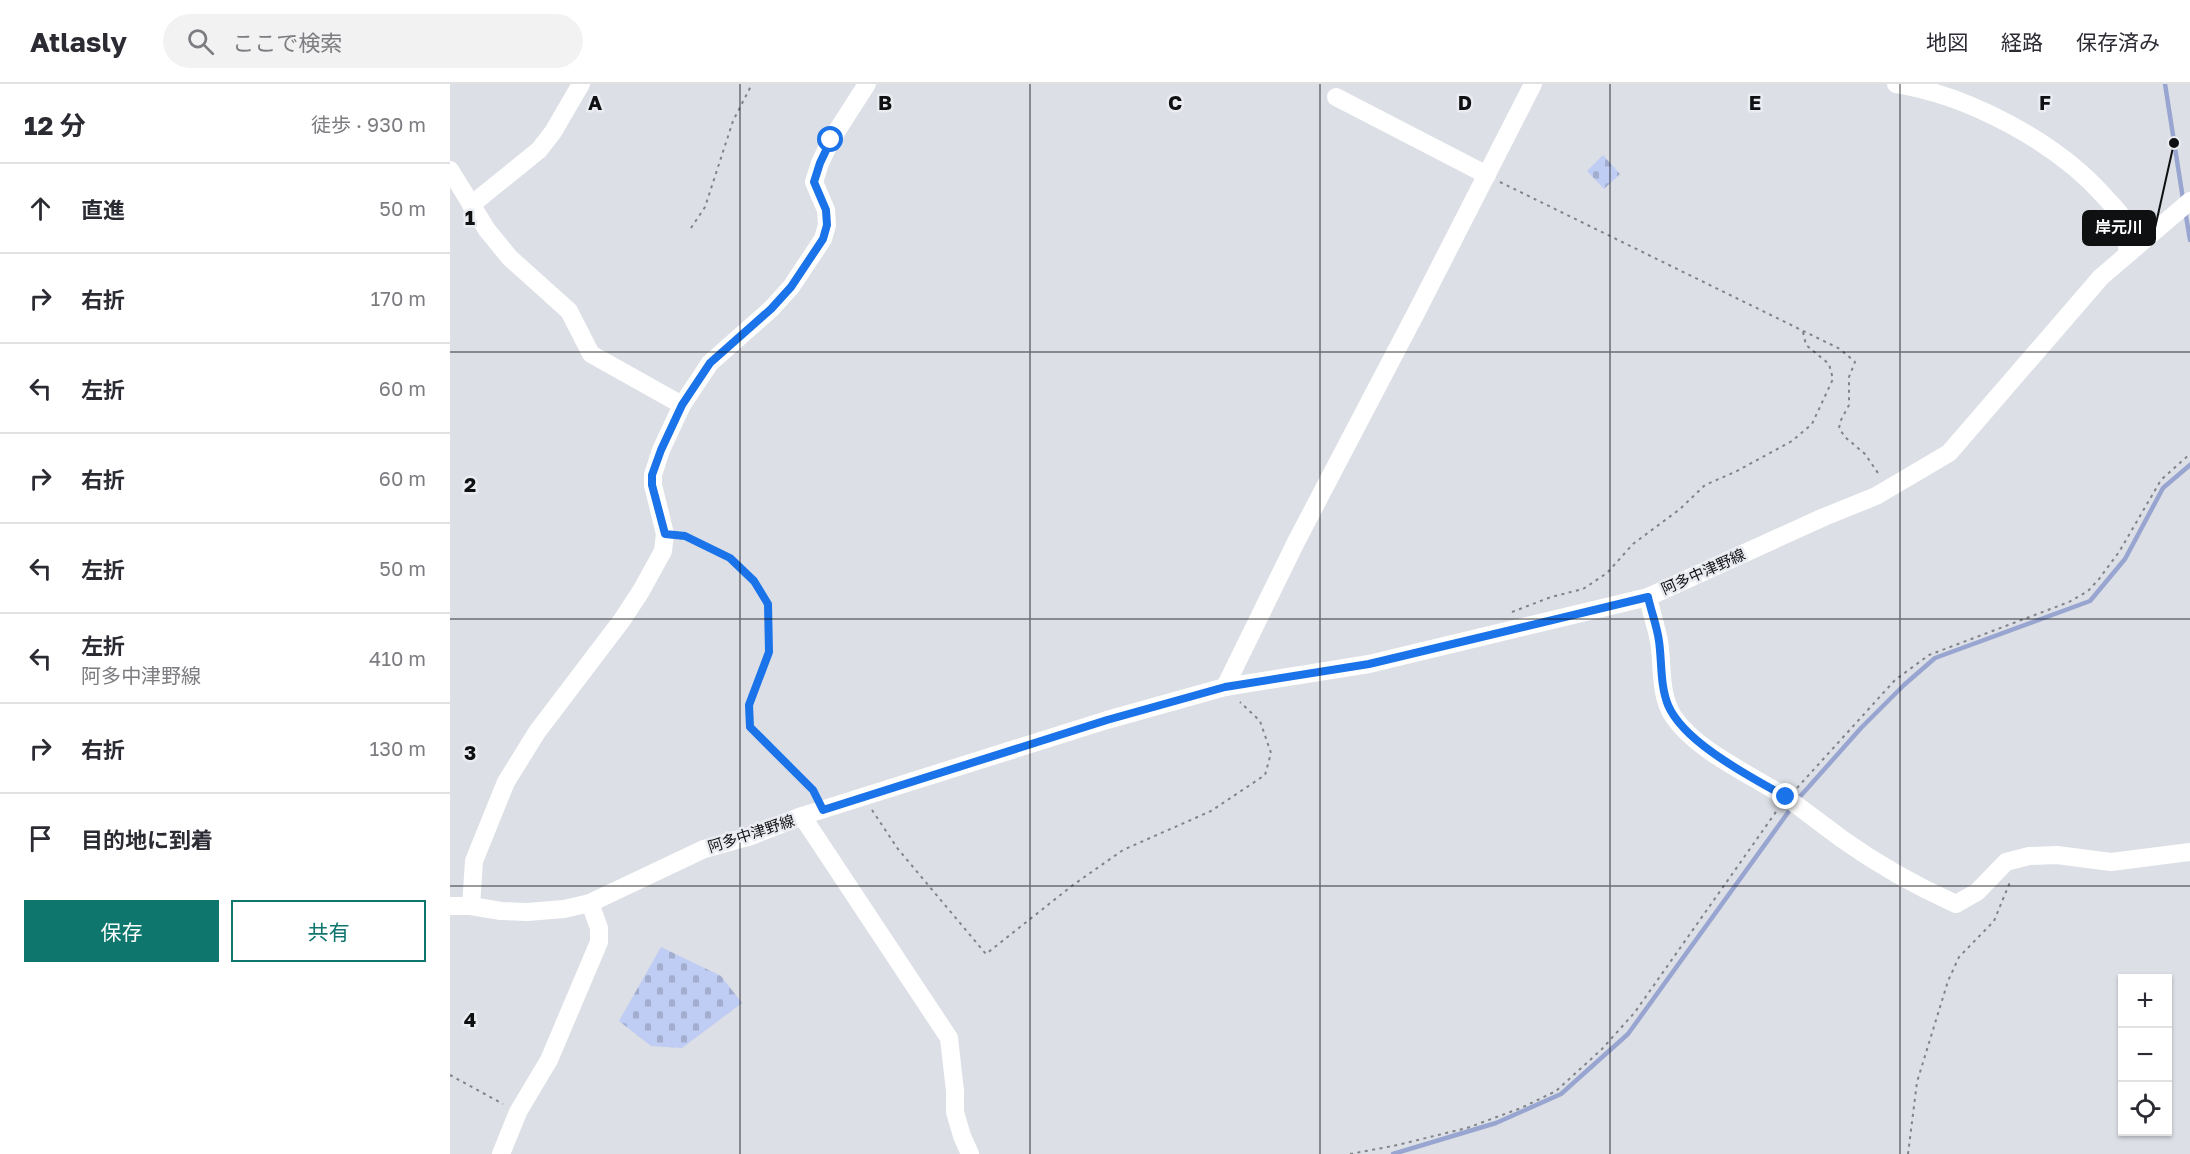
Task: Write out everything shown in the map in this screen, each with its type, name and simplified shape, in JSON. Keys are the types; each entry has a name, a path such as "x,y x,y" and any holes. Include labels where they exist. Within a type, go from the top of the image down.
{"street":[{"path":"471,205 539,150 553,132 582,84"},
{"path":"471,906 474,861 506,782 537,732 635,601 663,551 666,543 665,534 652,485 652,475 682,405 710,363 771,309 791,287 823,239 827,225 826,210 814,182 820,163 836,132 867,84"},
{"path":"1225,687 1296,542 1533,84"},
{"path":"1896,84 1936,94 1985,112 2025,133 2077,170 2121,215 2128,254"},
{"path":"1336,97 1487,175"},
{"path":"450,170 487,230 510,258 569,311 591,354 682,405"},
{"name":"阿多中津野線","path":"450,906 527,912 564,909 590,903 704,849 751,836 802,816 1107,720 1225,687 1369,664 1648,597 1888,490 1949,453 2101,277 2189,206"},
{"path":"1648,597 1659,640 1664,689 1673,716 1691,736 1786,797 1844,840 1902,877 1956,904 1977,892 2006,862 2029,856 2057,855 2111,862 2190,852"},
{"path":"802,816 949,1038 955,1112 970,1154"},
{"path":"501,1154 518,1112 549,1060 599,942 599,928 590,903"}],"path":[{"path":"691,228 705,207 733,121 752,84"},
{"path":"1487,175 1830,343 1855,362 1849,377 1849,405 1839,428 1845,437 1865,454 1888,490"},
{"path":"1509,614 1551,597 1583,589 1606,573 1633,544 1680,509 1705,485 1735,472 1791,441 1812,424 1833,379 1829,364 1806,345 1803,331"},
{"path":"1350,1154 1467,1128 1521,1107 1556,1090 1602,1049 1635,1012 1786,797 1800,785 1895,680 1929,655 2069,602 2088,591 2119,552 2161,480 2190,454"},
{"path":"665,534 685,536 730,558 754,581 768,604 769,652 749,705 750,727 813,790 823,810"},
{"path":"864,797 898,849 986,954 1073,885 1123,850 1211,811 1265,775 1271,753 1260,721 1225,687"},
{"path":"1908,1154 1917,1082 1948,981 1959,957 1994,921 2012,876"},
{"path":"450,1075 518,1112"}],"green space":[{"path":"1603,155 1620,174 1604,189 1587,171"},
{"path":"661,947 721,976 742,1003 682,1048 651,1046 619,1021"}],"waterway":[{"path":"2165,84 2183,199"},
{"path":"2185,210 2190,240"},
{"path":"1797,800 1861,728 1935,658 2090,601 2125,559 2163,488 2190,465"},
{"path":"1393,1154 1496,1123 1561,1094 1628,1034 1792,807"}],"place":[{"name":"岸元川","path":"2174,143"}],"route":[{"path":"831,140 814,182 826,210 827,225 823,239 791,287 771,309 724,348 710,363 682,405 652,475 652,485 665,534 685,536 730,558 754,581 768,604 769,652 749,705 750,727 758,738 813,790 823,810 1107,720 1225,687 1369,664 1648,597 1659,640 1667,704 1673,716 1691,736 1715,754 1786,797"}]}
